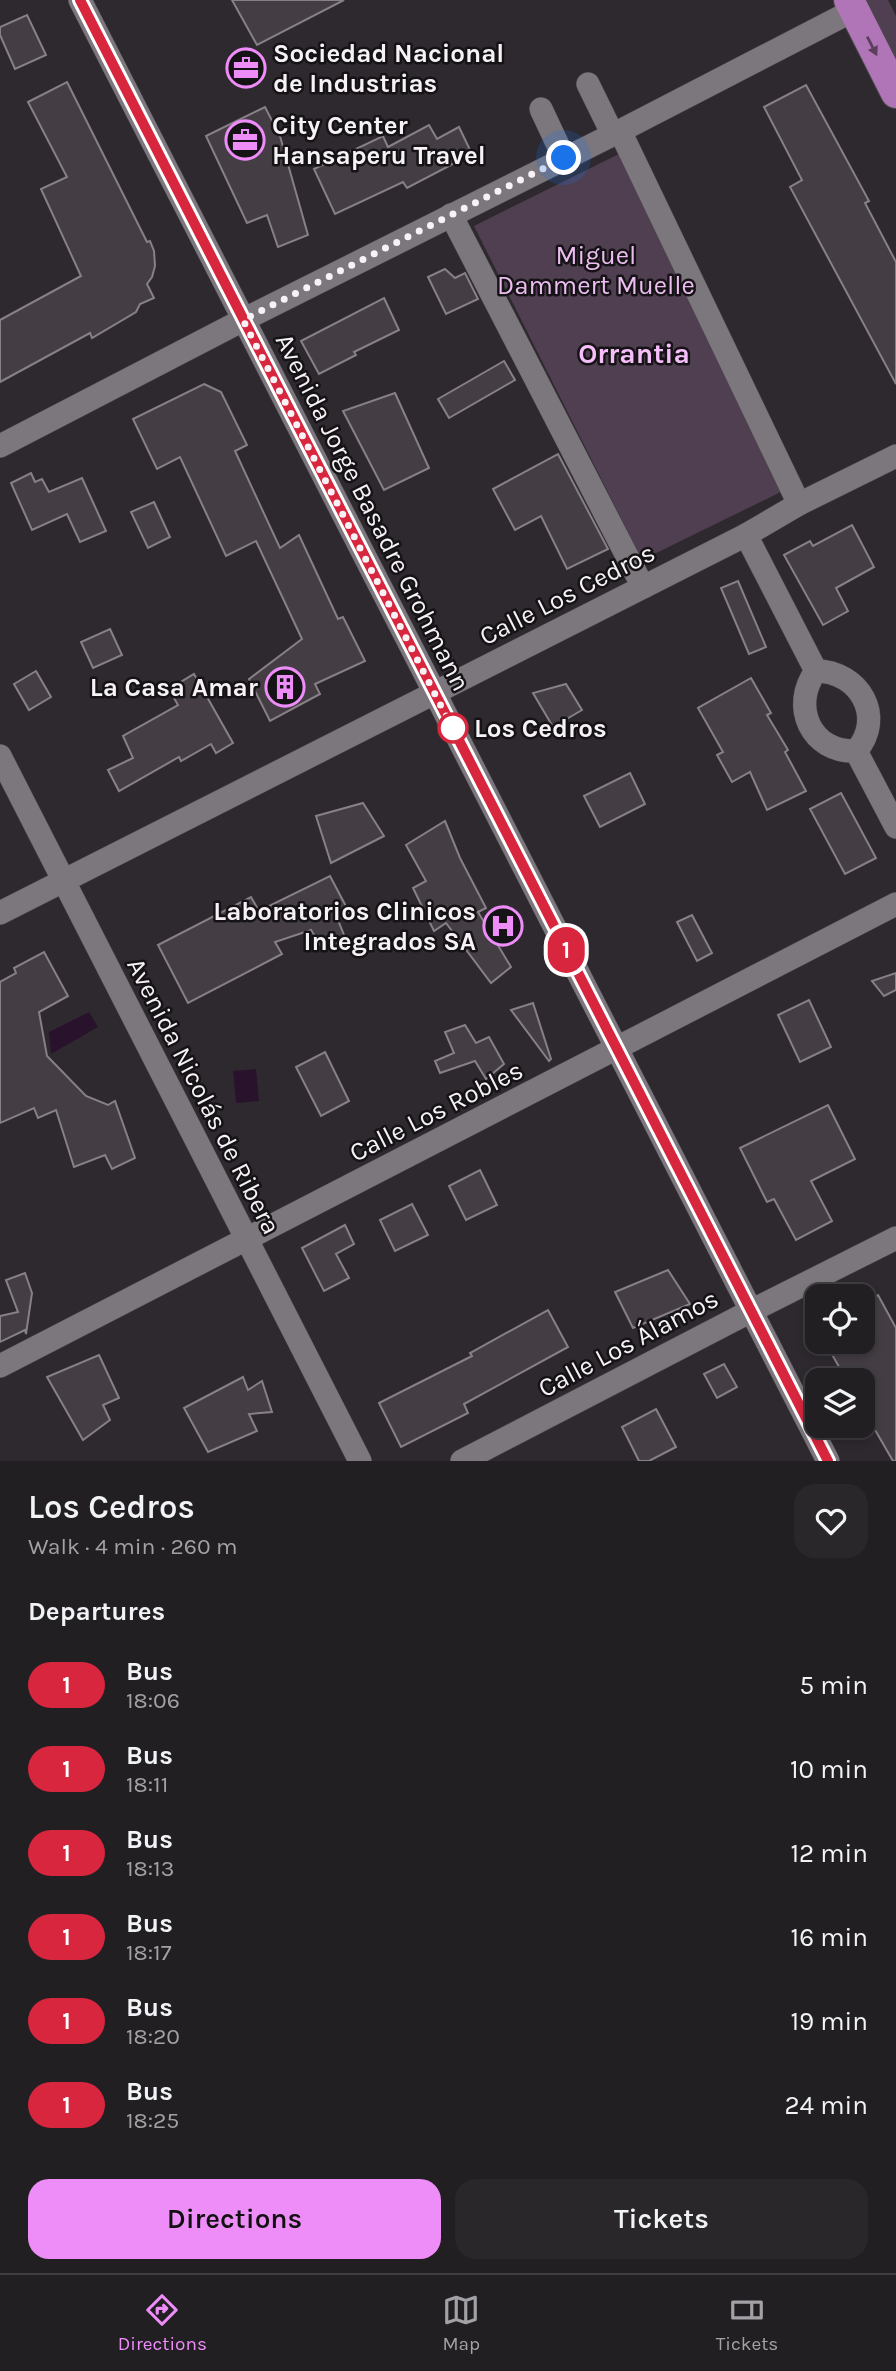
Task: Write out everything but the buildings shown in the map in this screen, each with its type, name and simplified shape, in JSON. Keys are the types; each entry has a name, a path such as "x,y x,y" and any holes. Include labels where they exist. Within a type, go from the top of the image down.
{"main road":[{"path":"851,5 896,93"}],"street":[{"name":"Avenida Jorge Basadre Grohmann","path":"80,0 828,1461"},
{"path":"0,446 616,132 851,5"},
{"path":"588,84 616,132 799,504"},
{"path":"541,109 564,158"},
{"path":"451,215 643,587"},
{"name":"Calle Los Cedros","path":"0,913 746,535 799,504 896,456"},
{"path":"746,535 816,671"},
{"path":"816,671 842,676 855,685 864,698 869,713 868,729 863,744 856,751 847,752 832,747 819,738 809,726 804,711 804,695 809,680 816,671"},
{"path":"856,751 896,827"},
{"name":"Avenida Nicolás de Ribera","path":"0,756 359,1461"},
{"name":"Calle Los Robles","path":"0,1366 896,904"},
{"name":"Calle Los Álamos","path":"462,1461 896,1238"}],"green space":[{"path":"866,0 888,0 896,16 896,59"},
{"name":"Miguel Dammert Muelle","path":"635,146 801,482 642,560 474,226"}],"shaded area":[{"path":"89,1012 98,1027 51,1054 49,1032"},
{"path":"256,1069 259,1101 236,1103 233,1071"}],"bus line":[{"name":"1","path":"80,0 828,1461"}],"place":[{"name":"Sociedad Nacional de Industrias","path":"246,68"},
{"name":"City Center Hansaperu Travel","path":"245,140"},
{"name":"La Casa Amar","path":"285,687"},
{"name":"Los Cedros","path":"453,728"},
{"name":"Laboratorios Clinicos Integrados SA","path":"503,926"}],"district":[{"name":"Orrantia","path":"634,353"}],"route":[{"path":"453,728 458,739 243,320 564,158"}]}
